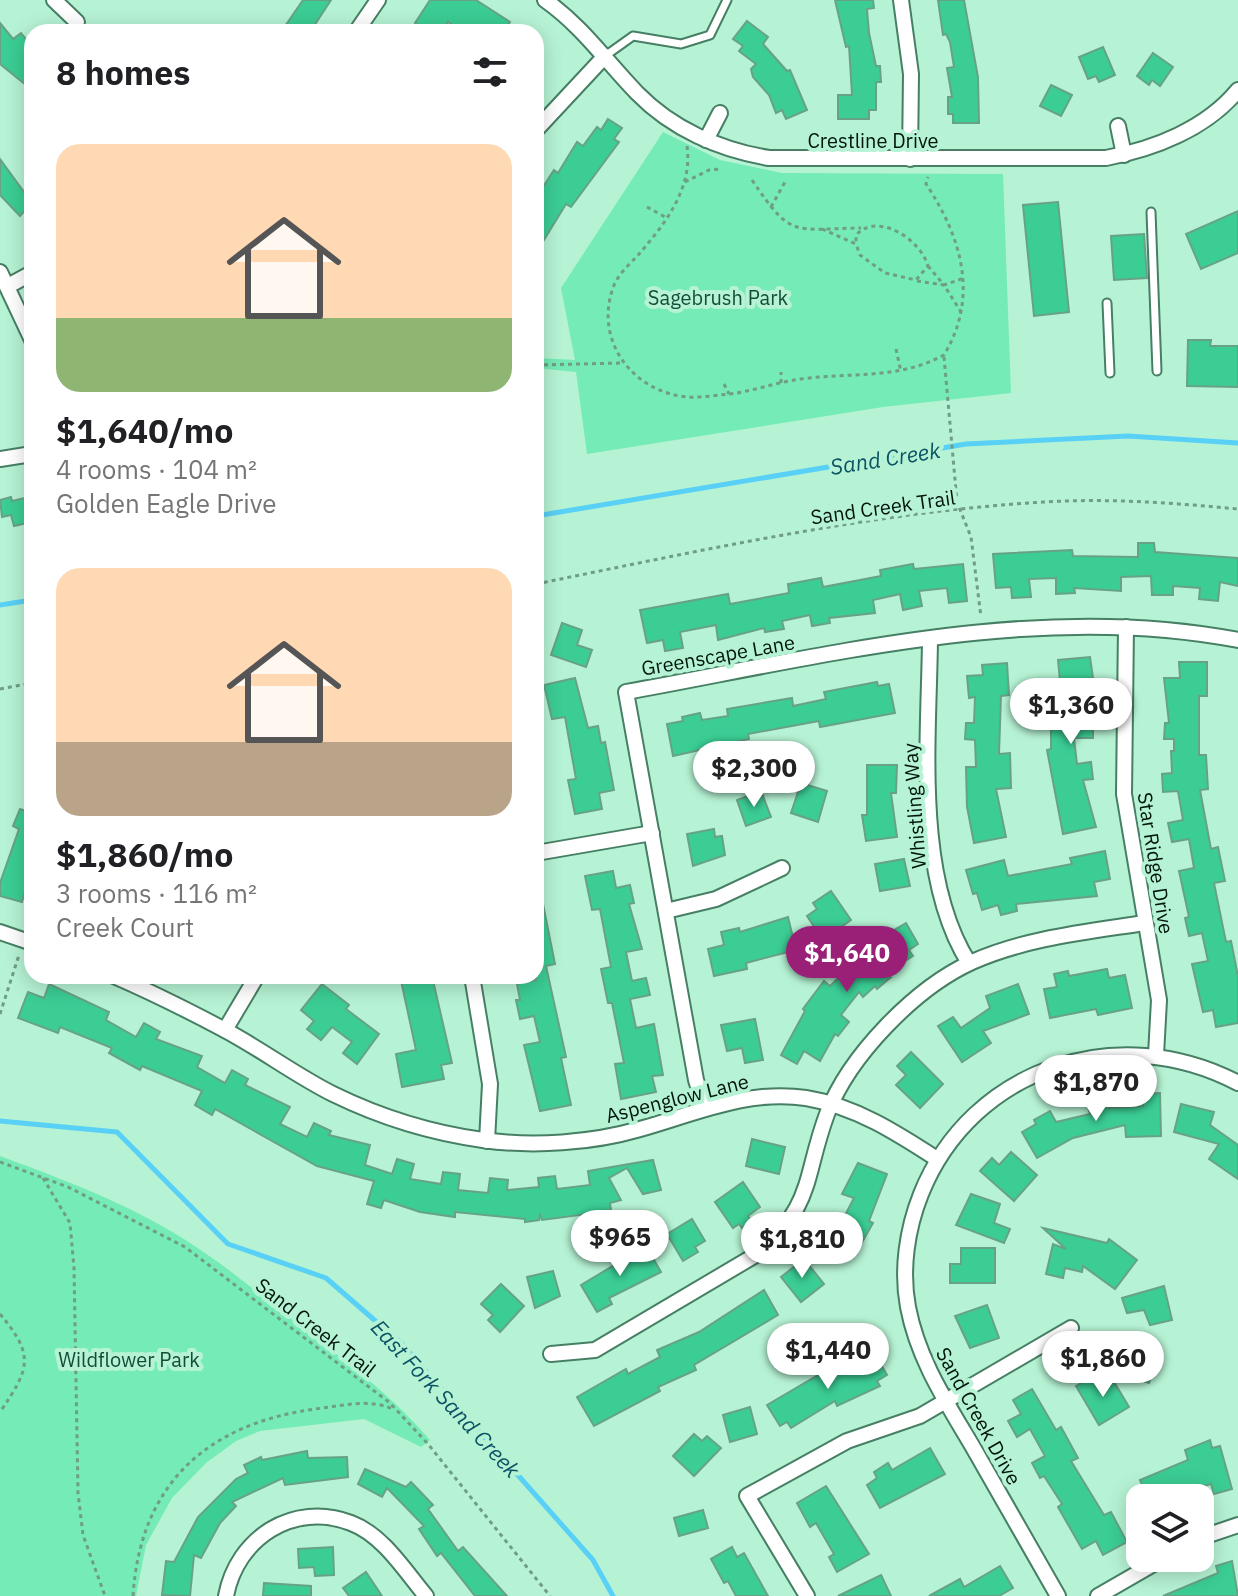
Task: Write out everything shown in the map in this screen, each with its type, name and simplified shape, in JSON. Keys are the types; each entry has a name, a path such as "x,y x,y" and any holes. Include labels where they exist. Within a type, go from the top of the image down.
{"street":[{"path":"54,0 77,22"},
{"path":"362,24 378,0"},
{"name":"Crestline Drive","path":"545,0 589,36 654,108 706,140 769,158 1085,160 1124,155 1188,130 1219,109 1238,90"},
{"path":"901,0 911,74 910,159"},
{"path":"544,121 605,56"},
{"path":"706,140 720,113"},
{"path":"1118,126 1124,155"},
{"path":"0,272 24,322"},
{"path":"8,286 24,277"},
{"path":"0,459 24,455"},
{"name":"Greenscape Lane","path":"705,1108 696,1080 626,692 930,639 983,633 1126,627 1238,640"},
{"name":"Star Ridge Drive","path":"1126,627 1124,794 1159,1000 1156,1055"},
{"name":"Whistling Way","path":"930,639 928,772 933,837 943,901 951,927 969,963"},
{"path":"544,852 652,833"},
{"path":"666,911 716,899 782,868"},
{"path":"551,1354 595,1350 754,1256 771,1242 797,1210 807,1191 831,1104 859,1058 883,1030 930,989 969,963 1032,942 1144,923"},
{"path":"0,932 24,940"},
{"name":"Aspenglow Lane","path":"130,984 225,1030 331,1093 421,1127 487,1141 547,1142 602,1137 636,1130 705,1108 783,1096 831,1104 876,1122 937,1159"},
{"path":"225,1030 252,984"},
{"path":"473,984 490,1084 487,1141"},
{"name":"Sand Creek Drive","path":"1058,1596 920,1350 905,1281 915,1209 937,1159 972,1116 1031,1075 1088,1056 1156,1055 1189,1062 1238,1083"},
{"path":"807,1596 747,1496 847,1441 901,1425 1071,1328"},
{"path":"226,1596 235,1567 251,1542 283,1523 318,1517 352,1523 364,1530 393,1556 426,1596"},
{"path":"1214,1533 1238,1525"},
{"path":"1098,1596 1140,1572"}],"lane":[{"path":"605,56 633,36 681,44 710,35 727,0"},
{"path":"1151,212 1157,371"},
{"path":"1107,303 1110,373"}],"path":[{"path":"687,146 689,162 685,182 667,218 613,287 608,322 622,363 643,382 686,397 729,394 837,375 901,372 944,355"},
{"path":"685,182 709,170 720,169"},
{"path":"928,177 926,184 939,203 964,278 961,312 944,355 956,485 960,511 971,537 983,633"},
{"path":"752,180 788,226 822,229 870,226 895,230 920,249 928,266 961,312"},
{"path":"771,208 785,182"},
{"path":"647,207 667,218"},
{"path":"862,228 856,235 860,255 885,273 944,285 964,278"},
{"path":"822,229 856,244"},
{"path":"916,280 928,266"},
{"path":"896,349 901,372"},
{"path":"544,365 622,363"},
{"path":"781,372 781,383"},
{"path":"724,384 729,394"},
{"name":"Sand Creek Trail","path":"544,582 793,533 960,511 1094,500 1238,509"},
{"path":"0,689 24,684"},
{"path":"0,1014 24,951"},
{"name":"Sand Creek Trail","path":"0,1162 133,1218 185,1247 271,1309 397,1411 428,1444 550,1596"},
{"path":"43,1178 70,1223 74,1268 78,1493 83,1535 105,1596"},
{"path":"0,1314 18,1335 26,1356 17,1385 0,1412"},
{"path":"133,1596 135,1564 153,1512 186,1463 241,1426 285,1415 361,1403 379,1403 397,1411"}],"green space":[{"name":"Sagebrush Park","path":"663,132 720,160 782,173 1003,174 1011,393 883,407 587,454 576,372 544,369 544,358 575,360 561,288"},
{"name":"Wildflower Park","path":"0,1156 106,1198 181,1237 356,1369 430,1440 421,1447 364,1419 260,1431 236,1441 206,1463 172,1498 146,1545 136,1596 0,1596"}],"building":[{"path":"303,0 331,0 315,24 286,24"},
{"path":"430,0 476,0 510,22 509,24 415,23"},
{"path":"835,0 873,0 874,8 867,9 869,33 876,66 880,66 881,82 876,82 876,110 869,110 869,119 838,119 838,95 852,95 849,46 846,47"},
{"path":"938,0 964,0 978,77 979,123 953,123 953,114 948,114 948,97 952,97 947,68 954,67 950,42 946,34 943,35"},
{"path":"747,21 768,37 763,44 787,71 790,70 807,110 786,119 782,110 776,113 769,95 753,77 751,69 756,64 739,51 743,46 733,39"},
{"path":"0,23 13,39 21,33 24,37 24,84 0,64"},
{"path":"1103,47 1115,75 1099,82 1096,76 1088,79 1079,57"},
{"path":"1153,53 1173,67 1160,86 1152,80 1149,85 1137,76"},
{"path":"1051,85 1072,95 1061,116 1040,106"},
{"path":"608,119 622,128 614,139 619,142 571,207 566,204 544,240 544,185 554,170 558,173 577,142 583,146 597,127 601,130"},
{"path":"0,159 24,192 24,212 20,216 0,195"},
{"path":"1058,202 1069,312 1034,316 1023,205"},
{"path":"1238,211 1238,253 1201,269 1186,234"},
{"path":"1144,234 1147,278 1114,280 1111,236"},
{"path":"1188,340 1211,340 1210,346 1238,346 1238,387 1187,386"},
{"path":"24,498 24,524 14,526 11,515 2,517 0,500"},
{"path":"1138,543 1154,543 1155,552 1238,558 1238,586 1220,582 1218,601 1199,599 1200,588 1173,586 1173,595 1152,595 1151,576 1121,577 1121,591 1074,588 1075,593 1056,594 1056,578 1029,579 1031,597 1012,598 1011,587 996,588 993,554 1072,550 1073,556 1138,557"},
{"path":"913,564 914,569 963,564 967,601 949,603 947,588 919,591 922,606 903,610 900,594 873,600 875,613 829,618 830,623 812,626 810,615 782,621 784,629 765,632 764,628 718,640 716,625 680,632 683,648 665,651 663,640 647,643 640,610 728,594 730,604 789,593 788,584 821,578 823,587 881,576 880,570"},
{"path":"562,623 582,630 577,645 592,650 586,667 551,655"},
{"path":"1090,657 1095,692 1078,693 1078,720 1093,720 1093,738 1074,738 1077,764 1091,762 1093,779 1083,780 1096,827 1063,834 1047,750 1051,749 1051,703 1062,703 1058,660"},
{"path":"1179,662 1207,662 1207,696 1199,696 1199,755 1206,755 1208,789 1200,790 1211,849 1218,847 1225,881 1214,883 1226,942 1231,941 1238,976 1238,1023 1216,1027 1213,1010 1203,1012 1192,964 1208,961 1202,933 1189,936 1185,918 1189,917 1179,871 1194,868 1189,839 1172,842 1168,823 1183,820 1178,791 1163,792 1162,774 1172,773 1171,751 1174,751 1174,739 1164,739 1165,723 1169,723 1164,678 1180,678"},
{"path":"1007,663 1009,695 1001,696 999,754 1010,753 1011,788 996,789 1006,837 974,843 967,807 966,767 976,767 975,740 965,739 966,723 974,723 975,697 969,698 967,676 983,675 982,665"},
{"path":"575,678 588,728 598,726 601,743 605,742 614,790 599,793 602,809 575,814 568,780 576,779 565,717 552,719 544,685"},
{"path":"877,682 878,686 889,684 895,713 820,727 819,721 748,734 749,739 673,756 667,724 683,721 682,717 700,713 702,720 728,716 727,709 792,698 793,706 826,699 824,692"},
{"path":"867,765 897,765 896,793 891,793 897,837 866,841 862,815 867,815"},
{"path":"801,783 827,791 818,822 791,813"},
{"path":"761,791 771,817 746,826 737,800"},
{"path":"20,809 24,810 22,902 0,896 0,883 19,829 13,826"},
{"path":"714,829 715,837 722,836 725,855 693,866 687,834"},
{"path":"1105,851 1110,879 1094,882 1097,896 1016,904 1017,911 1001,915 998,905 982,910 977,893 973,894 966,870 1004,860 1008,876 1072,864 1070,858"},
{"path":"904,859 910,886 880,891 875,864"},
{"path":"613,871 616,888 630,885 634,903 629,904 642,949 626,952 632,981 646,978 650,995 630,999 636,1028 654,1024 663,1075 652,1076 656,1092 621,1099 615,1064 624,1063 612,1003 608,1003 601,969 611,967 600,909 592,910 585,876"},
{"path":"831,891 851,920 823,940 807,916 817,909 813,903"},
{"path":"544,909 555,964 546,966 566,1057 561,1058 571,1105 540,1111 524,1045 540,1042 534,1016 520,1019 516,1000 520,1000 517,984 544,984"},
{"path":"788,917 796,950 746,963 747,969 714,976 708,949 724,945 721,932 739,928 740,932"},
{"path":"906,923 918,944 909,950 913,956 887,972 891,977 877,989 875,986 863,997 859,992 841,1015 849,1022 838,1036 835,1034 820,1061 804,1051 797,1064 781,1055 805,1011 803,1009 824,981 830,986 880,938"},
{"path":"1107,969 1109,978 1125,975 1132,1008 1098,1015 1096,1009 1050,1018 1044,989 1057,987 1054,974 1068,971 1069,976"},
{"path":"49,984 109,1012 106,1020 136,1037 144,1023 160,1032 156,1039 202,1056 197,1067 225,1083 232,1070 248,1079 245,1085 290,1107 280,1124 307,1137 314,1123 331,1131 329,1135 370,1145 365,1165 392,1174 397,1159 414,1164 410,1179 441,1184 443,1172 460,1174 458,1190 488,1193 490,1178 508,1180 507,1190 539,1187 538,1178 555,1176 557,1189 590,1185 588,1171 653,1160 661,1190 643,1194 627,1168 609,1178 621,1200 610,1203 611,1211 542,1220 540,1215 539,1220 525,1222 525,1219 455,1212 455,1217 420,1212 384,1200 381,1208 367,1204 374,1181 317,1166 215,1109 212,1115 195,1105 202,1091 142,1066 140,1070 109,1053 112,1048 60,1027 58,1033 18,1018 28,992 44,998"},
{"path":"322,984 349,1005 346,1009 379,1034 357,1064 343,1053 352,1042 332,1027 321,1040 307,1029 314,1021 301,1010"},
{"path":"402,984 434,984 452,1063 441,1065 444,1079 402,1087 396,1054 416,1050"},
{"path":"1018,984 1029,1014 983,1031 991,1043 962,1062 938,1026 953,1017 961,1028 990,1008 986,996"},
{"path":"755,1019 763,1060 745,1063 742,1048 727,1051 721,1025"},
{"path":"911,1052 943,1084 920,1108 896,1085 906,1075 897,1066"},
{"path":"1105,1092 1109,1108 1143,1106 1142,1094 1160,1093 1161,1136 1126,1137 1125,1125 1073,1138 1037,1158 1022,1132 1036,1124 1034,1120 1050,1111 1056,1122 1090,1114 1085,1097"},
{"path":"1181,1104 1214,1112 1210,1125 1238,1145 1238,1179 1209,1159 1219,1144 1174,1132"},
{"path":"752,1139 785,1147 779,1174 746,1166"},
{"path":"1011,1152 1037,1175 1014,1201 980,1171 992,1158 999,1165"},
{"path":"858,1163 887,1174 869,1221 873,1223 856,1253 824,1234 832,1218 841,1223 854,1198 842,1194"},
{"path":"743,1182 760,1207 748,1216 751,1221 742,1228 739,1224 733,1228 715,1202"},
{"path":"971,1194 1000,1204 994,1223 1010,1229 1004,1243 956,1225"},
{"path":"692,1219 705,1241 695,1247 698,1252 683,1261 667,1234"},
{"path":"1043,1228 1107,1243 1109,1239 1137,1260 1115,1289 1083,1266 1082,1272 1065,1268 1063,1278 1046,1274 1053,1244 1066,1249"},
{"path":"646,1246 661,1272 609,1298 612,1304 597,1312 581,1285"},
{"path":"961,1248 995,1248 995,1283 950,1283 950,1264 961,1264"},
{"path":"804,1259 824,1284 801,1302 781,1277"},
{"path":"553,1271 560,1296 535,1308 527,1277"},
{"path":"501,1284 524,1306 500,1332 488,1320 493,1315 481,1304"},
{"path":"1164,1286 1172,1320 1150,1325 1144,1310 1127,1313 1122,1298"},
{"path":"764,1290 778,1315 694,1365 696,1370 658,1387 660,1391 594,1426 577,1397 626,1369 628,1374 660,1357 657,1350 699,1332"},
{"path":"987,1305 999,1338 970,1348 955,1316"},
{"path":"1127,1339 1160,1348 1149,1383 1119,1373 1138,1362 1121,1356"},
{"path":"874,1353 887,1375 877,1381 880,1386 837,1406 835,1401 791,1428 787,1422 780,1426 767,1405 835,1365 840,1373"},
{"path":"1092,1377 1097,1386 1111,1377 1129,1407 1099,1425 1076,1386"},
{"path":"1032,1389 1056,1430 1061,1427 1078,1458 1071,1461 1104,1515 1111,1512 1126,1543 1103,1555 1096,1541 1082,1549 1058,1507 1062,1504 1044,1476 1040,1478 1032,1463 1045,1456 1030,1429 1017,1437 1008,1421 1021,1414 1013,1400"},
{"path":"750,1407 757,1434 730,1442 723,1415"},
{"path":"694,1434 702,1441 707,1436 721,1448 694,1476 673,1456"},
{"path":"1210,1440 1212,1448 1220,1446 1232,1489 1214,1494 1214,1484 1142,1484 1140,1480 1188,1460 1185,1450"},
{"path":"930,1448 945,1474 880,1508 867,1485 877,1478 874,1472 888,1463 892,1470"},
{"path":"307,1451 308,1458 347,1457 348,1477 285,1485 283,1478 232,1502 236,1506 220,1523 201,1558 194,1555 190,1596 162,1595 166,1561 174,1562 198,1517 236,1479 248,1473 244,1465 261,1457 262,1460"},
{"path":"365,1469 406,1487 411,1482 433,1505 428,1509 458,1551 463,1547 507,1596 475,1596 441,1553 437,1556 419,1529 424,1526 387,1488 382,1497 358,1484"},
{"path":"826,1486 869,1554 837,1572 829,1557 834,1554 816,1523 810,1527 797,1503"},
{"path":"703,1510 708,1528 679,1536 674,1518"},
{"path":"333,1547 334,1575 315,1576 314,1567 299,1568 298,1549"},
{"path":"732,1547 737,1557 744,1553 768,1596 736,1596 728,1581 724,1583 711,1559"},
{"path":"1232,1561 1238,1596 1163,1596 1218,1573 1216,1566"},
{"path":"1000,1566 1013,1588 999,1596 929,1596 960,1579 964,1587"},
{"path":"366,1572 382,1596 349,1596 343,1588"},
{"path":"881,1575 891,1596 838,1596"},
{"path":"264,1583 311,1586 311,1596 263,1596"}],"waterway":[{"name":"Sand Creek","path":"544,515 966,444 1128,436 1238,443"},
{"name":"Sand Creek","path":"0,605 24,601"},
{"name":"East Fork Sand Creek","path":"0,1121 117,1132 228,1244 326,1278 402,1344 593,1560 613,1596"}]}
